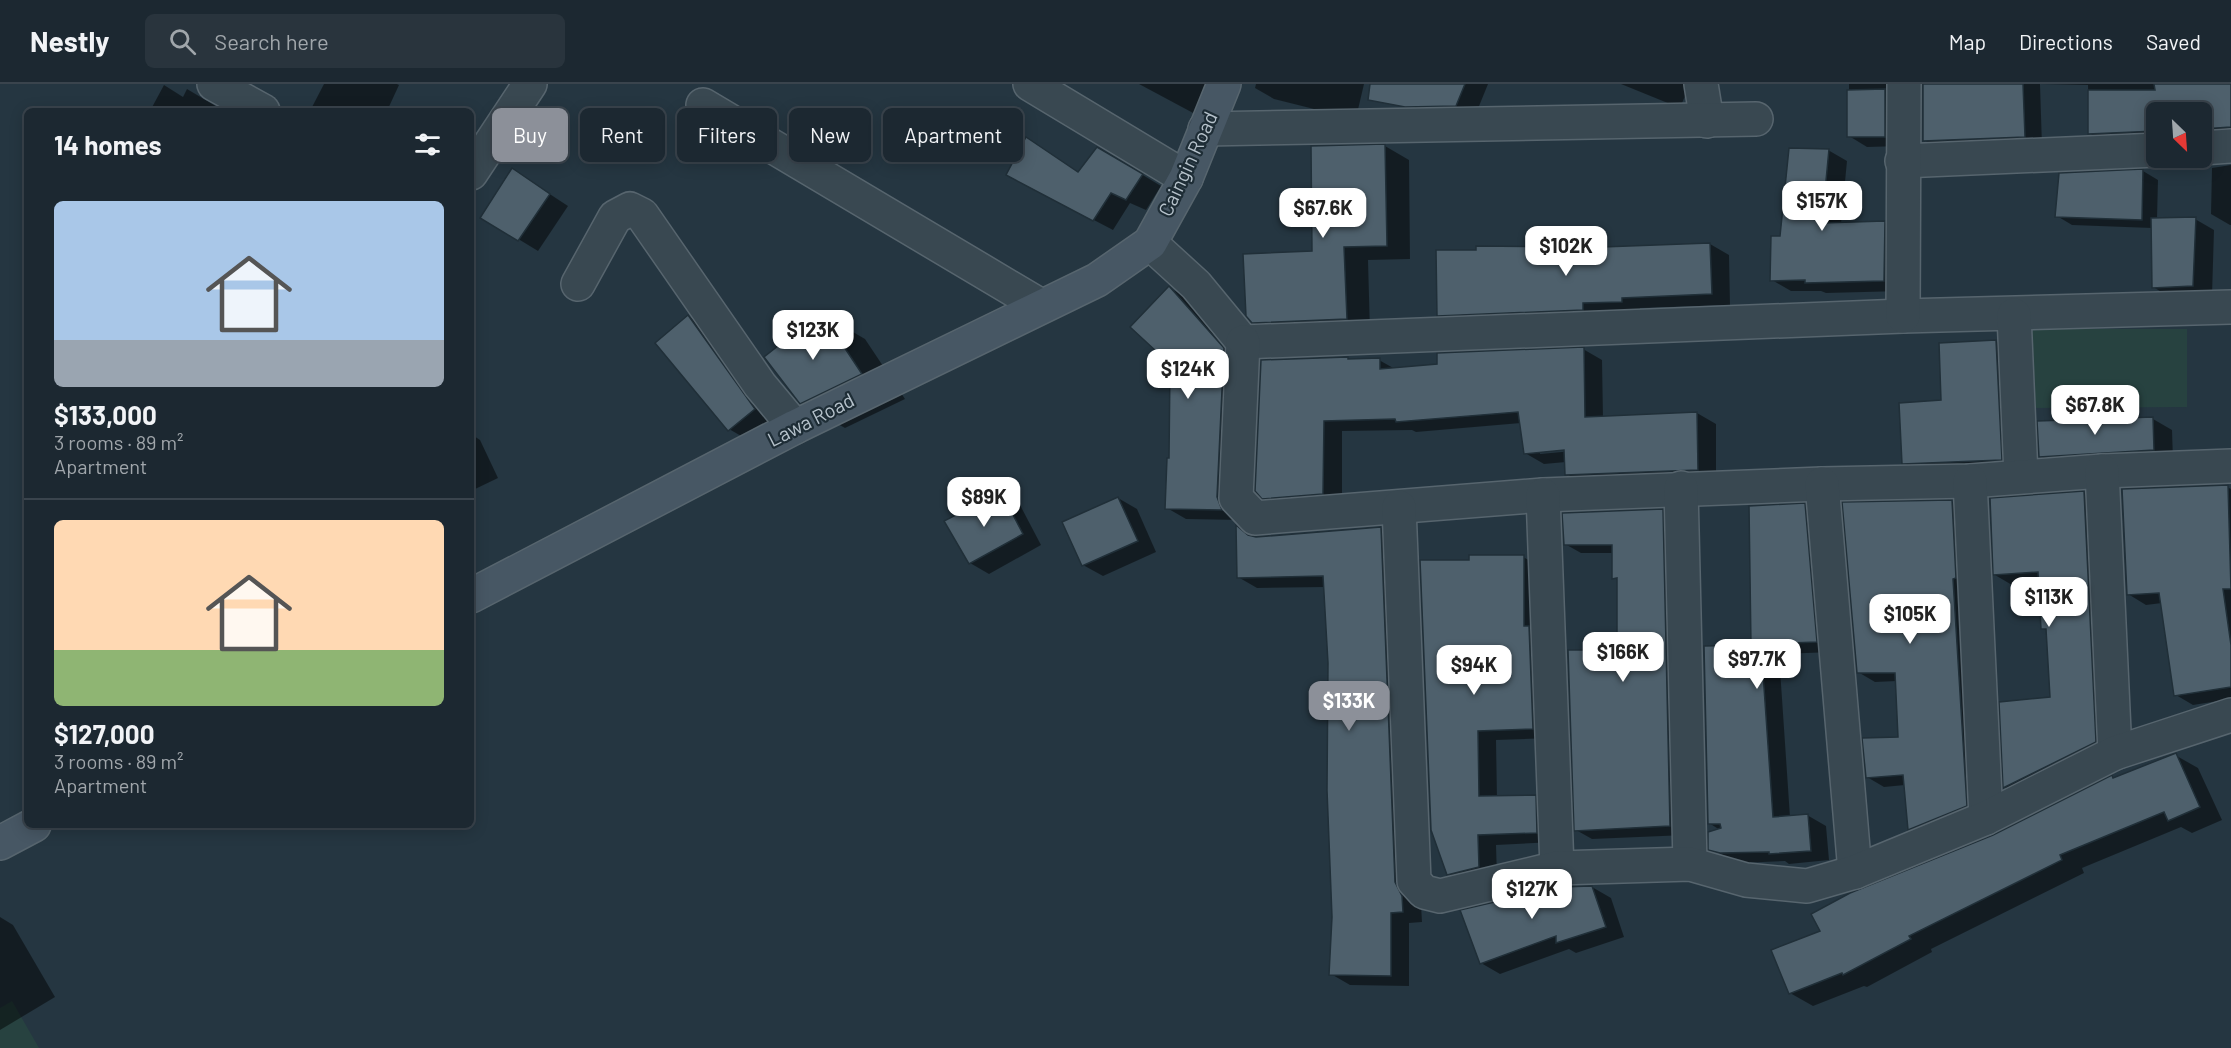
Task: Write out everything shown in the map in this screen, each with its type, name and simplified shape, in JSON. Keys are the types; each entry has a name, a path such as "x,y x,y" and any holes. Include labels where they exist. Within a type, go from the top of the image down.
{"street":[{"path":"214,84 258,108"},
{"path":"474,168 528,84"},
{"path":"1030,84 1186,178"},
{"name":"Caingin Road","path":"1150,243 1186,178 1224,84"},
{"path":"1701,84 1707,121"},
{"path":"1903,316 1904,84"},
{"path":"704,105 1041,306"},
{"path":"1205,129 1756,119"},
{"path":"2212,147 2231,146"},
{"path":"1902,161 2146,150"},
{"path":"578,284 615,217 630,209 642,215 760,386 795,427"},
{"path":"1150,243 1196,285 1243,342 1236,498 1255,518 1543,495 1822,483 1970,482 2020,476 2231,466"},
{"name":"Lawa Road","path":"474,594 795,427 1097,280 1150,243"},
{"path":"1243,342 1903,316 2231,308"},
{"path":"2014,315 2020,476"},
{"path":"2102,471 2115,753"},
{"path":"1970,482 1986,818"},
{"path":"1822,483 1855,872"},
{"path":"1681,488 1690,864"},
{"path":"1543,495 1557,868"},
{"path":"1399,507 1414,881 1424,892 1440,896 1557,868 1690,864 1746,880 1807,886 1855,872 1986,818 2115,753 2231,715"},
{"path":"0,843 28,828"}],"green space":[{"path":"2021,329 2187,329 2187,407 2021,408"},
{"path":"12,1001 39,1048 0,1048 0,1008"}],"building":[{"path":"1370,84 1465,84 1456,106 1405,107 1368,100"},
{"path":"1923,84 2023,84 2025,137 1923,141"},
{"path":"2154,84 2231,84 2231,127 2212,128 2212,102 2146,102 2146,131 2088,134 2088,90 2155,90"},
{"path":"1885,89 1885,137 1847,137 1847,90"},
{"path":"1026,137 1078,172 1097,147 1143,174 1126,200 1111,193 1093,221 1006,175 1013,162 1023,162 1023,143"},
{"path":"1385,144 1387,246 1344,247 1347,319 1252,323 1246,316 1243,254 1312,251 1311,146"},
{"path":"1789,148 1829,149 1822,223 1885,221 1884,281 1805,283 1805,280 1770,281 1771,236 1780,236"},
{"path":"512,168 550,194 518,241 480,218"},
{"path":"2143,169 2142,220 2055,217 2059,173"},
{"path":"2196,217 2193,286 2152,288 2151,218"},
{"path":"1710,243 1712,294 1622,298 1622,302 1583,303 1583,310 1437,316 1436,250 1476,250 1476,246 1602,247"},
{"path":"1169,286 1224,348 1217,497 1222,510 1165,509 1167,458 1169,458 1170,364 1130,327"},
{"path":"821,312 862,374 800,404 764,357"},
{"path":"688,315 755,409 728,431 655,343"},
{"path":"1996,340 2002,460 1902,464 1899,403 1941,400 1939,343"},
{"path":"1584,347 1585,417 1697,412 1698,470 1565,475 1564,450 1524,454 1518,412 1396,422 1395,419 1324,421 1323,494 1262,499 1255,491 1261,360 1380,358 1380,369 1437,364 1437,353"},
{"path":"2153,417 2154,450 2039,457 2037,421"},
{"path":"2228,485 2231,589 2223,589 2231,645 2231,687 2174,696 2159,593 2127,595 2122,489"},
{"path":"2084,491 2096,742 2003,788 1999,702 2050,697 2046,629 2041,629 2038,572 1993,575 1990,498"},
{"path":"1001,492 1023,534 969,564 944,521"},
{"path":"1118,497 1138,541 1082,566 1062,522"},
{"path":"1952,500 1956,578 1953,579 1967,806 1908,830 1903,775 1866,778 1862,738 1898,737 1895,673 1857,673 1842,502"},
{"path":"1805,503 1817,642 1761,644 1773,817 1808,814 1811,851 1769,854 1769,852 1720,853 1708,850 1708,832 1721,828 1720,824 1708,824 1704,646 1751,645 1749,506"},
{"path":"1663,509 1670,826 1574,831 1568,650 1617,650 1617,578 1612,579 1612,545 1564,545 1562,513"},
{"path":"1236,525 1248,535 1256,537 1381,527 1395,882 1402,896 1403,912 1391,913 1391,976 1329,975 1332,917 1327,790 1328,663 1323,576 1237,578"},
{"path":"1469,555 1524,555 1524,626 1529,626 1533,729 1478,731 1479,796 1536,795 1537,833 1478,835 1479,867 1447,875 1431,830 1420,560 1469,560"},
{"path":"2176,753 2200,807 2168,821 2164,812 2060,855 2062,860 1909,936 1911,939 1843,975 1842,973 1789,994 1771,950 1820,931 1811,914 1850,893 1993,835 2112,775 2113,778"},
{"path":"1592,886 1606,927 1556,943 1556,936 1480,964 1460,910 1559,887"}]}
